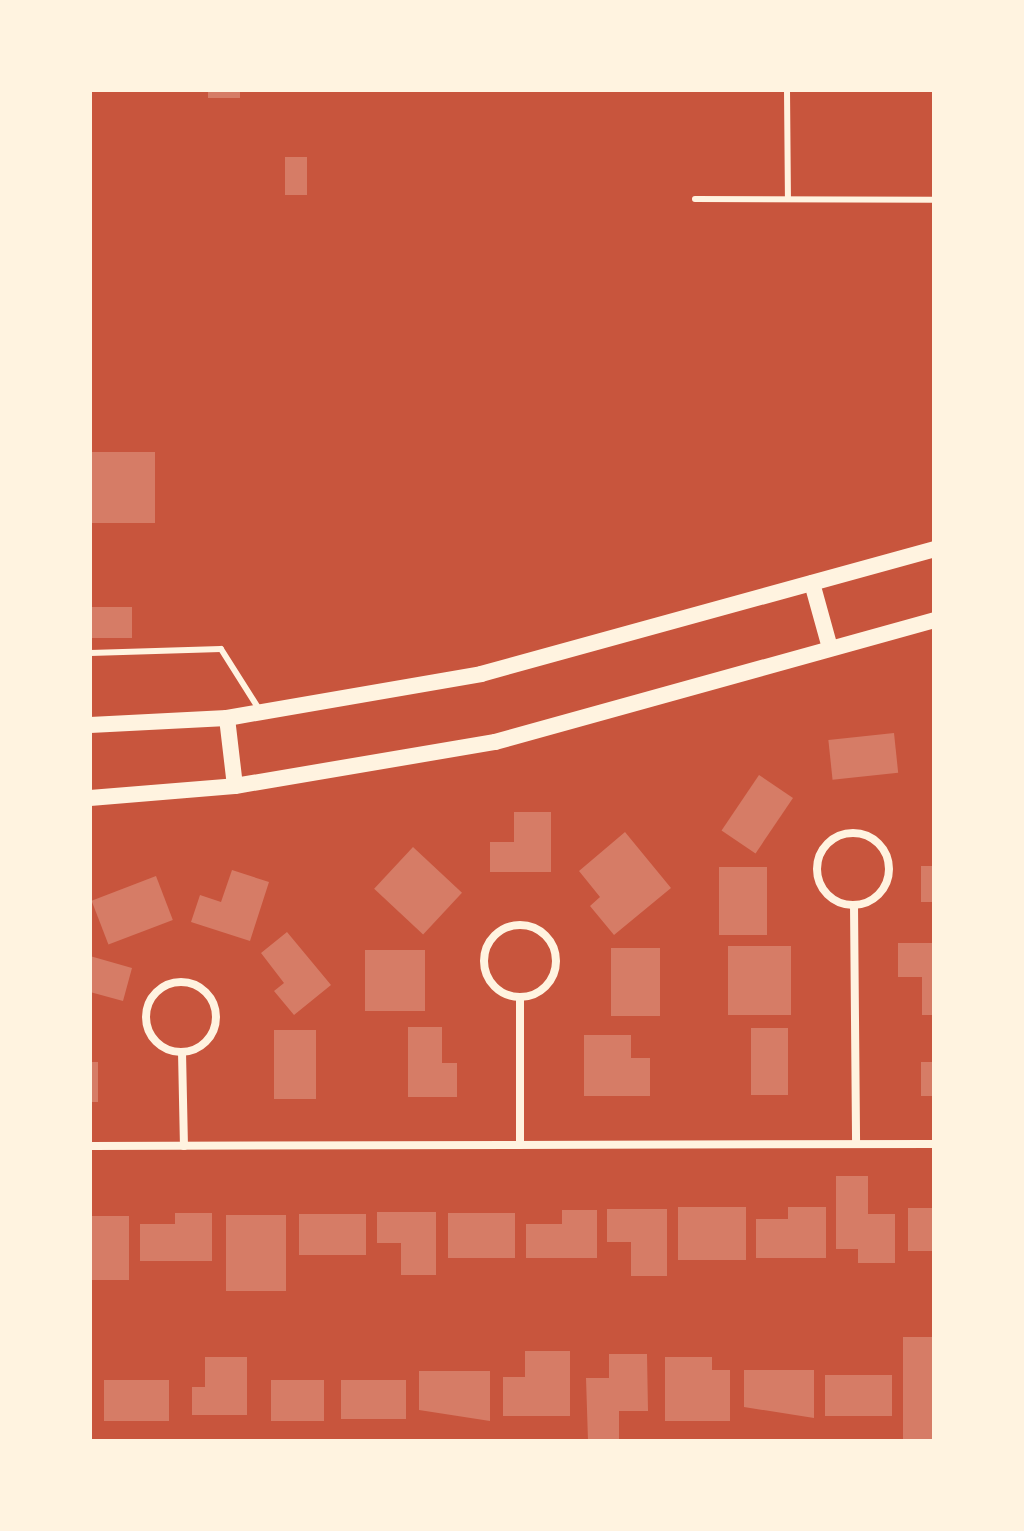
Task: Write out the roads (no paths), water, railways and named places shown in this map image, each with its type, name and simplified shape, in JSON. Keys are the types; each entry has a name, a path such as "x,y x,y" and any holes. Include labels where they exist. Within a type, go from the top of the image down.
{"main road":[{"path":"90,725 227,718 481,674 934,549"},
{"path":"812,583 830,648"},
{"path":"90,798 235,786 495,742 934,620"},
{"path":"227,718 235,786"}],"street":[{"path":"853,832 878,843 890,868 879,894 854,905 828,894 817,869 827,843 853,832"},
{"path":"854,905 856,1144"},
{"path":"520,925 546,936 557,961 546,987 520,998 495,987 484,961 495,936 520,925"},
{"path":"181,981 206,992 217,1017 207,1042 182,1052 156,1042 146,1017 156,992 181,981"},
{"path":"520,998 520,1145"},
{"path":"182,1052 184,1146"},
{"path":"90,1146 934,1144"}],"lane":[{"path":"787,90 788,199"},
{"path":"695,199 934,200"},
{"path":"90,653 221,649 261,712"}]}
